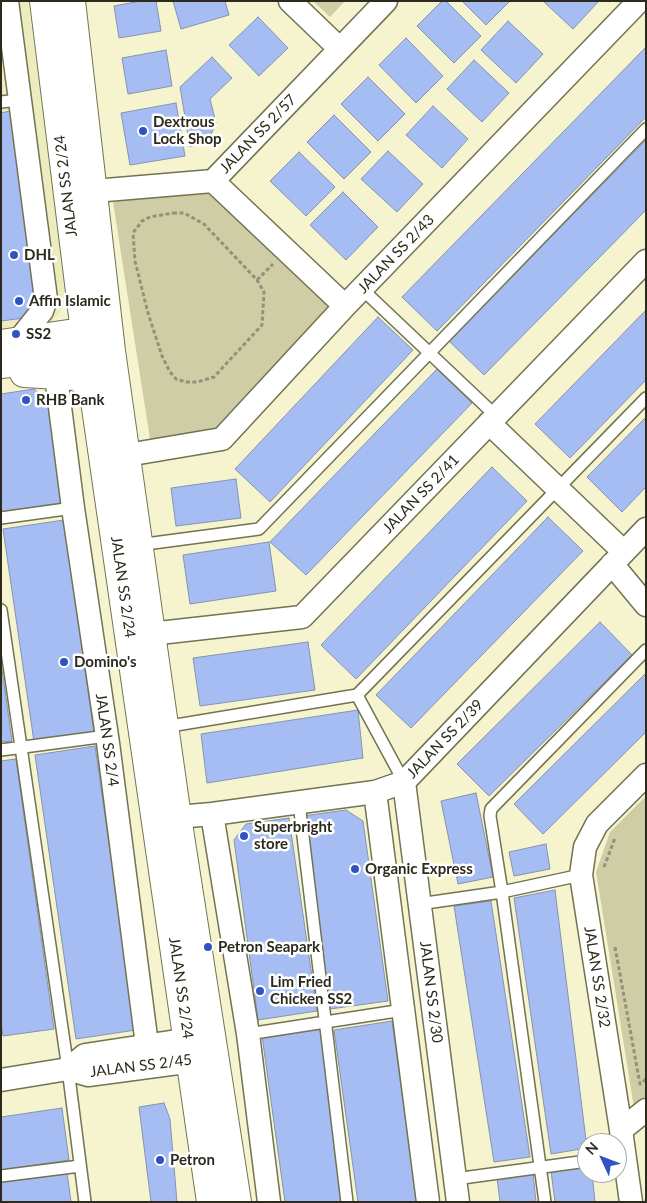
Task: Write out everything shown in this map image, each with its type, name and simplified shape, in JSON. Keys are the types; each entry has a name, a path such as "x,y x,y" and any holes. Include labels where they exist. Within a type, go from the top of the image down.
{"main road":[{"name":"JALAN SS 2/24","path":"44,1 79,288 98,341 127,455 150,634 177,817 201,1048 211,1202"},
{"name":"JALAN SS 2/24","path":"71,1 94,191 98,341 94,388 201,1048 236,1202"},
{"path":"15,342 52,326 62,317 79,288"},
{"path":"15,342 98,341"},
{"path":"1,364 98,341"},
{"path":"1,371 76,376 94,388"}],"street":[{"path":"7,1 10,101 46,299 42,311 15,342"},
{"path":"290,1 340,49"},
{"name":"JALAN SS 2/57","path":"94,191 213,181 386,1"},
{"name":"JALAN SS 2/43","path":"127,455 222,439 345,306 639,1"},
{"path":"213,181 345,306"},
{"name":"JALAN SS 2/41","path":"150,634 302,618 646,261"},
{"name":"JALAN SS 2/4","path":"56,376 107,736 147,1045"},
{"path":"493,419 558,488 618,558 646,606"},
{"name":"JALAN SS 2/39","path":"177,817 375,792 404,782 646,529"},
{"name":"JALAN SS 2/32","path":"621,1130 591,874 584,847 597,824 646,775"},
{"name":"JALAN SS 2/30","path":"404,782 458,1202"},
{"path":"375,792 428,1202"},
{"path":"212,814 248,1034 269,1202"},
{"name":"JALAN SS 2/45","path":"68,1069 85,1055 147,1045 201,1048"},
{"name":"JALAN SS 2/45","path":"1,1080 68,1069 88,1075 201,1048"},
{"path":"621,1130 646,1110"},
{"name":"JALAN SS 2/32","path":"627,1183 631,1202"}],"lane":[{"path":"138,545 259,529 646,129"},
{"path":"362,289 430,353 493,419"},
{"path":"164,727 357,695 646,398"},
{"path":"1,518 74,508"},
{"path":"1,610 68,1069 85,1202"},
{"path":"545,1202 490,816 491,809 646,650"},
{"path":"357,695 404,782"},
{"path":"1,750 107,736"},
{"path":"299,803 348,1202"},
{"path":"419,904 502,892 591,874"},
{"path":"248,1034 403,1010"},
{"path":"455,1179 577,1162"},
{"path":"1,1176 80,1166"}],"path":[{"path":"173,212 184,213 204,224 257,280 264,292 262,325 214,377 191,382 176,378 170,372 162,356 148,313 138,271 135,261 133,233 142,221 150,217 173,212"},
{"path":"591,874 617,832"},
{"path":"614,940 640,1084 646,1079"}],"shaded area":[{"path":"1,1 28,1 67,293 64,306 54,320 39,328 1,333"},
{"path":"313,1 345,1 330,17"},
{"path":"206,187 334,308 219,432 150,439 113,202"},
{"path":"646,796 646,1099 634,1108 596,872 610,832"}],"building":[{"path":"141,1 156,1 161,31 119,38 114,6"},
{"path":"173,1 225,1 229,15 181,29"},
{"path":"442,1 446,1 481,36 454,63 417,26"},
{"path":"462,1 510,1 486,25"},
{"path":"543,1 599,1 573,29"},
{"path":"258,17 288,48 259,76 229,45"},
{"path":"508,21 543,54 516,83 481,50"},
{"path":"406,38 443,76 416,103 379,65"},
{"path":"646,47 646,117 437,331 402,297"},
{"path":"166,50 172,86 128,94 122,58"},
{"path":"212,57 232,78 210,99 216,123 209,139 190,147 180,87"},
{"path":"474,60 509,93 482,122 447,89"},
{"path":"368,77 405,114 378,141 341,104"},
{"path":"176,103 185,156 130,165 121,113"},
{"path":"433,106 468,139 442,168 406,135"},
{"path":"10,111 36,303 24,318 1,321 1,113"},
{"path":"334,115 371,152 344,179 307,142"},
{"path":"646,140 646,210 484,375 449,341"},
{"path":"388,151 423,184 397,212 361,179"},
{"path":"299,152 335,187 306,216 270,181"},
{"path":"343,192 378,227 346,260 310,225"},
{"path":"646,310 646,380 570,458 535,424"},
{"path":"378,317 413,350 270,502 235,469"},
{"path":"437,369 472,403 306,575 270,542"},
{"path":"34,389 48,401 62,503 1,512 1,394"},
{"path":"646,417 646,487 622,512 587,477"},
{"path":"492,467 527,501 356,679 321,645"},
{"path":"236,479 241,518 176,526 171,488"},
{"path":"548,517 583,551 411,728 376,695"},
{"path":"64,520 94,733 34,742 3,529"},
{"path":"269,542 276,591 190,604 183,555"},
{"path":"600,622 632,655 489,796 457,764"},
{"path":"308,642 315,690 200,706 193,658"},
{"path":"1,662 12,741 1,742"},
{"path":"646,673 646,732 543,834 514,804"},
{"path":"358,710 363,758 207,783 201,734"},
{"path":"95,746 136,1030 76,1039 35,755"},
{"path":"16,759 54,1029 3,1036 1,1023 1,761"},
{"path":"476,793 493,877 458,884 441,801"},
{"path":"346,810 363,821 388,1001 330,1009 303,816"},
{"path":"289,818 317,1011 258,1020 234,840 246,824"},
{"path":"546,844 550,869 514,876 509,852"},
{"path":"555,890 585,1133 577,1133 577,1150 551,1154 514,898"},
{"path":"491,901 530,1157 494,1162 454,906"},
{"path":"392,1021 417,1202 358,1202 334,1030"},
{"path":"320,1027 344,1202 285,1202 262,1036"},
{"name":"Petron","path":"164,1103 170,1119 177,1202 151,1202 139,1107"},
{"path":"62,1108 69,1160 1,1170 1,1117"},
{"path":"577,1167 577,1183 593,1183 595,1202 555,1202 551,1171"},
{"path":"67,1172 71,1202 1,1202 1,1182"},
{"path":"533,1173 536,1202 500,1202 497,1178"}],"place":[{"name":"Dextrous Lock Shop","path":"143,131"},
{"name":"DHL","path":"14,255"},
{"name":"Affin Islamic","path":"19,301"},
{"name":"SS2","path":"16,334"},
{"name":"RHB Bank","path":"26,400"},
{"name":"Domino's","path":"64,662"},
{"name":"Superbright store","path":"244,836"},
{"name":"Organic Express","path":"355,869"},
{"name":"Petron Seapark","path":"208,947"},
{"name":"Lim Fried Chicken SS2","path":"260,991"},
{"name":"Petron","path":"160,1160"}]}
